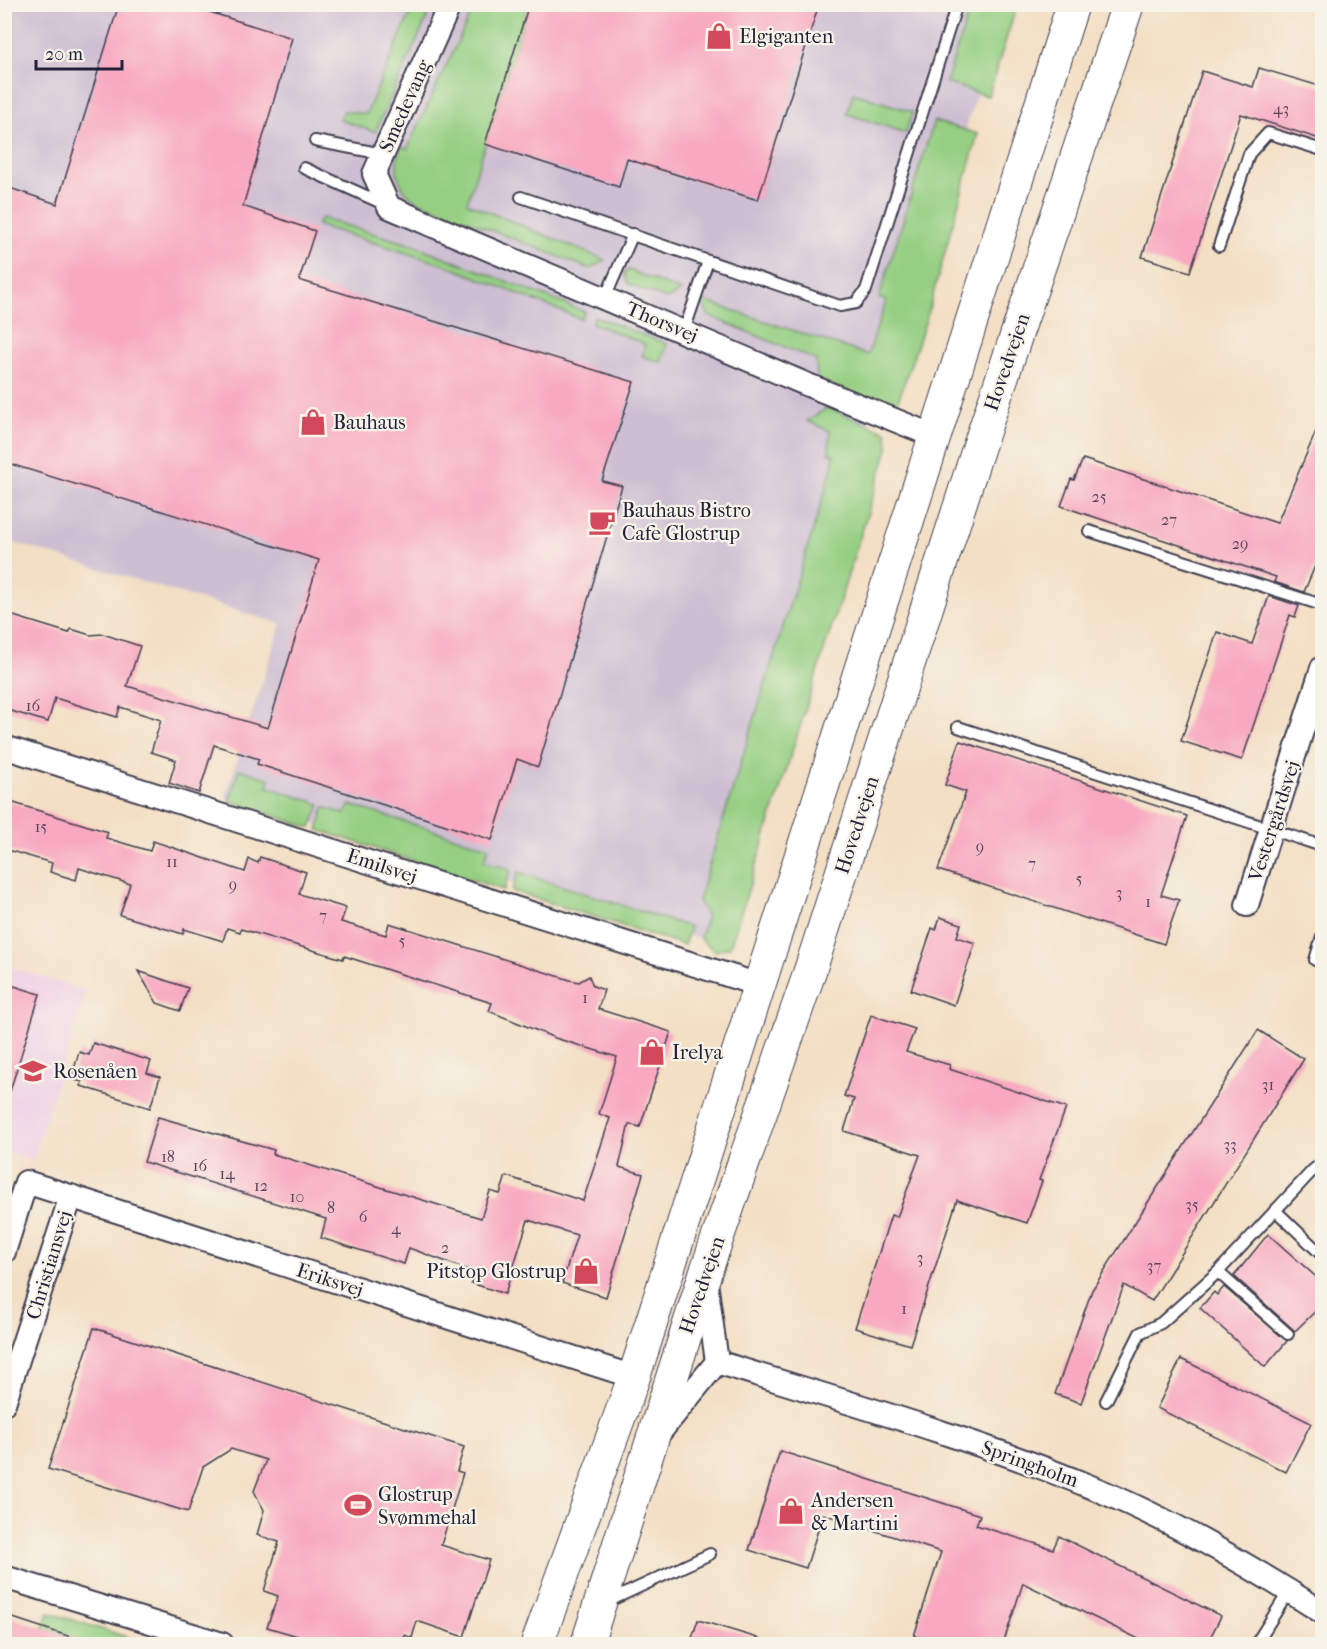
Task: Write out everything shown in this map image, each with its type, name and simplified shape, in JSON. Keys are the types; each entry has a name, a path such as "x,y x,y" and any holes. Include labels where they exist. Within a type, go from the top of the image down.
{"main road":[{"name":"Hovedvejen","path":"537,1644 634,1377 1073,4"},
{"name":"Hovedvejen","path":"587,1644 705,1274 807,980 978,449 1128,4"},
{"path":"549,1644 568,1561"}],"street":[{"name":"Smedevang","path":"389,207 374,174 450,4"},
{"name":"Thorsvej","path":"389,207 934,436"},
{"name":"Vestergårdsvej","path":"1247,905 1323,669"},
{"name":"Emilsvej","path":"4,747 759,986"},
{"name":"Eriksvej","path":"4,1252 26,1182 634,1377"},
{"name":"Christiansvej","path":"4,1403 70,1196"},
{"path":"649,1444 717,1362 705,1274"},
{"name":"Springholm","path":"717,1362 999,1451 1093,1487 1172,1524 1323,1612"},
{"path":"4,1577 222,1644"}],"lane":[{"path":"522,197 840,306 856,303 866,290 957,4"},
{"path":"1219,246 1250,154 1268,133 1323,150"},
{"path":"315,141 383,154"},
{"path":"304,168 389,207"},
{"path":"605,298 633,234"},
{"path":"684,331 708,261"},
{"path":"1089,531 1323,605"},
{"path":"958,727 1323,846"},
{"path":"1315,960 1323,937"},
{"path":"1106,1401 1140,1333 1161,1323 1218,1272 1275,1210 1323,1163"},
{"path":"1275,1210 1323,1255"},
{"path":"1218,1272 1288,1334"},
{"path":"599,1606 710,1554"},
{"path":"1256,1644 1289,1591"}],"shaded area":[{"path":"4,5 1006,5 700,939 225,797 281,624 5,540"},
{"name":"Rosenåen","path":"5,965 86,991 33,1160 5,1151"}],"green space":[{"path":"414,5 433,5 375,132 340,120 344,111 366,114"},
{"path":"475,5 529,5 467,203 605,260 590,269 420,202 406,192 398,178 397,162 401,146 407,149"},
{"path":"971,5 1017,5 988,96 946,83"},
{"path":"853,93 913,112 906,133 847,114"},
{"path":"934,121 978,134 925,323 895,410 817,379 816,360 709,316 703,304 704,301 868,355 886,301 879,298"},
{"path":"321,218 416,246 585,312 581,319 445,265 317,225"},
{"path":"629,270 681,291 667,299 628,284 624,272"},
{"path":"594,316 667,344 661,362 642,356 645,344 592,323"},
{"path":"827,408 887,432 888,449 730,947 715,951 700,939 707,916 698,901 831,472 834,455 829,453 830,431 807,421"},
{"path":"239,769 270,779 268,787 320,804 311,828 229,801"},
{"path":"350,805 489,847 484,861 511,869 504,890 318,830 324,807 345,814"},
{"path":"518,872 690,927 684,945 512,891"},
{"path":"49,1613 150,1644 38,1644"}],"building":[{"name":"Bauhaus","path":"119,4 184,4 292,38 243,206 315,231 299,280 634,382 602,481 622,486 538,767 517,759 492,840 257,764 259,759 214,745 199,793 169,783 176,760 151,752 161,720 120,707 117,717 55,698 48,722 4,709 4,613 69,633 71,629 90,635 103,634 140,646 127,686 268,728 319,560 4,462 4,186 57,204"},
{"path":"529,4 819,4 758,200 627,159 619,187 485,144"},
{"path":"1259,68 1323,87 1323,140 1241,114 1190,272 1142,257 1202,71 1253,87"},
{"path":"1323,415 1323,547 1304,592 1274,582 1276,577 1061,506 1071,479 1074,480 1083,459 1277,523"},
{"path":"1269,596 1299,606 1295,617 1290,615 1242,760 1181,741 1217,632 1252,644"},
{"path":"960,741 1187,816 1161,895 1179,900 1164,944 938,870 966,792 945,785"},
{"path":"4,800 108,832 106,838 150,851 153,841 245,872 249,859 258,863 260,857 306,872 299,894 346,908 341,922 386,935 389,923 570,980 579,982 589,976 593,986 604,990 598,1009 671,1032 640,1127 629,1124 619,1167 643,1174 606,1297 562,1283 577,1235 528,1220 505,1294 471,1283 474,1272 409,1248 404,1264 321,1238 326,1219 144,1162 158,1117 274,1150 273,1154 481,1218 490,1191 500,1194 506,1176 583,1201 610,1118 599,1114 617,1057 555,1038 489,1011 492,1003 344,956 343,959 241,929 240,932 227,928 223,941 184,929 183,934 120,915 130,884 79,868 76,880 50,872 52,863 4,849"},
{"path":"940,917 961,924 957,937 975,943 954,1005 911,990 932,928 936,930"},
{"path":"138,971 188,988 180,1011 157,1003"},
{"path":"4,983 40,994 10,1091 4,1090"},
{"path":"871,1015 915,1029 906,1052 950,1065 949,1069 1066,1108 1039,1180 1042,1181 1027,1223 957,1200 910,1345 855,1328 891,1215 897,1217 920,1155 844,1131 854,1099 844,1096"},
{"path":"1258,1030 1304,1059 1152,1301 1124,1285 1081,1403 1055,1394 1092,1290"},
{"path":"93,1043 151,1061 147,1073 160,1077 150,1108 81,1086 82,1082 71,1079 79,1052 89,1055"},
{"path":"1268,1234 1323,1283 1323,1304 1295,1331 1234,1276"},
{"path":"1224,1287 1287,1341 1265,1367 1200,1308 1214,1292 1217,1295"},
{"path":"94,1328 464,1447 457,1471 463,1473 441,1545 489,1560 464,1637 417,1621 412,1638 405,1635 402,1644 325,1644 267,1627 278,1596 264,1591 279,1542 257,1535 264,1510 254,1491 266,1460 231,1449 203,1467 188,1512 48,1469"},
{"path":"1181,1359 1311,1423 1286,1472 1157,1408"},
{"path":"780,1451 980,1515 976,1525 1053,1549 1059,1536 1221,1616 1207,1644 1149,1644 1023,1583 1003,1644 942,1644 914,1636 941,1552 823,1514 806,1568 749,1550"},
{"path":"4,1615 80,1640 79,1644 4,1644"},
{"path":"698,1620 761,1639 760,1644 690,1644"}],"place":[{"name":"Elgiganten","path":"719,36"},
{"name":"Bauhaus","path":"313,422"},
{"name":"Bauhaus Bistro Cafe Glostrup","path":"602,522"},
{"name":"Irelya","path":"652,1052"},
{"name":"Rosenåen","path":"33,1071"},
{"name":"Pitstop Glostrup","path":"586,1271"},
{"name":"Glostrup Svømmehal","path":"358,1505"},
{"name":"Andersen & Martini","path":"791,1511"}]}
